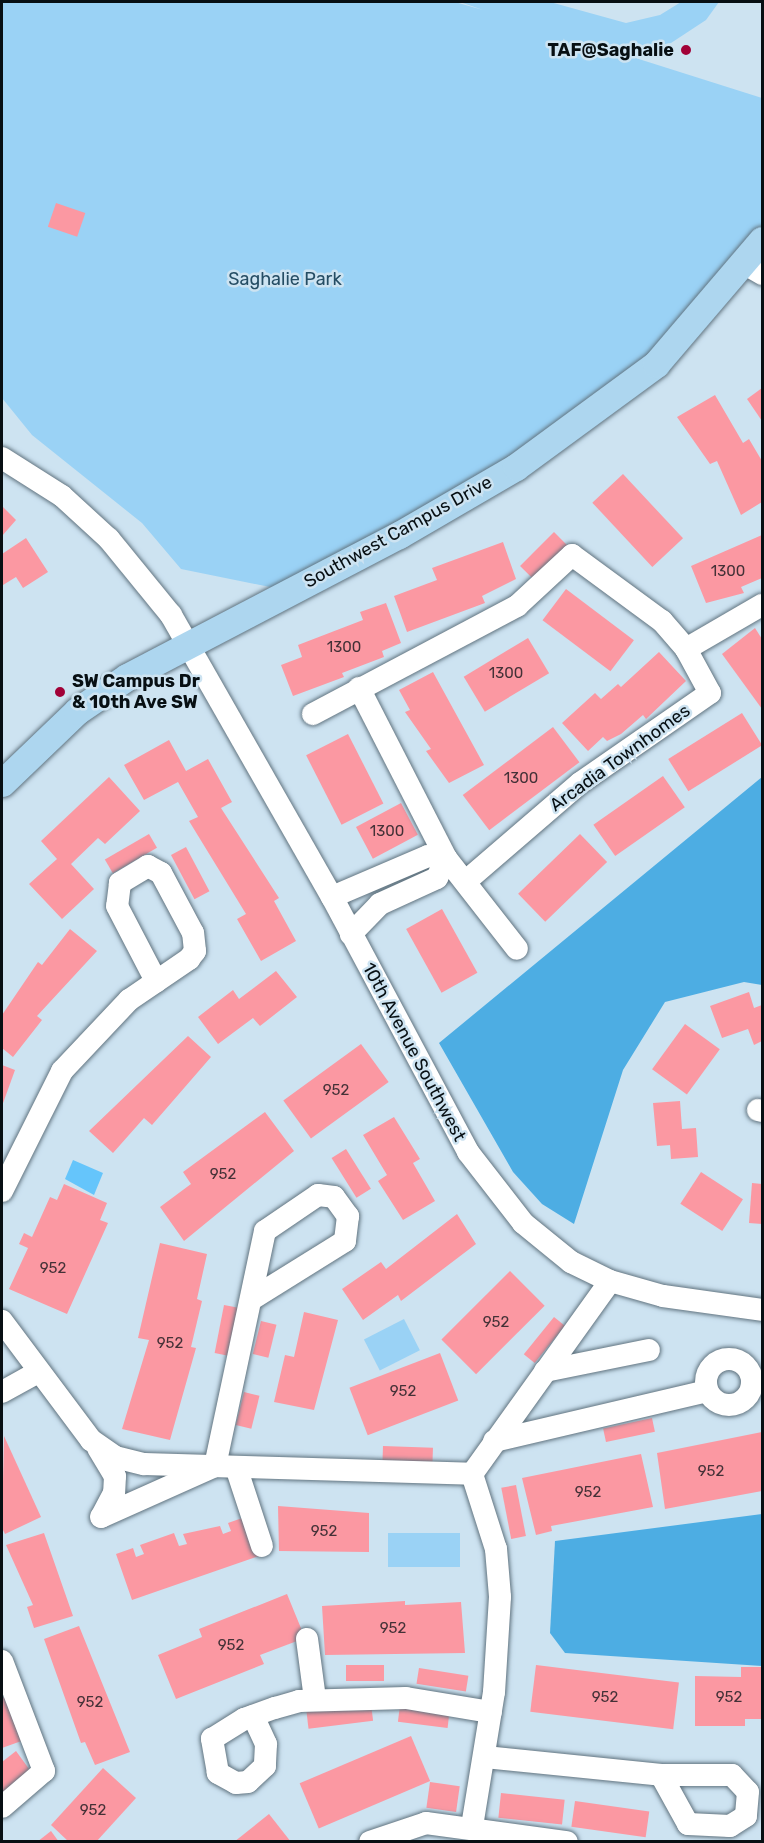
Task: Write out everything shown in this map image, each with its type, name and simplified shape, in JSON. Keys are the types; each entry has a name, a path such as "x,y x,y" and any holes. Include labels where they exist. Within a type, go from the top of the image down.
{"main road":[{"name":"Southwest Campus Drive","path":"2,783 77,711 127,677 191,645 516,467 656,364 754,269 762,240"}],"street":[{"name":"10th Avenue Southwest","path":"2,458 62,495 109,539 191,645 332,897 473,1160 523,1223 571,1262 610,1281 663,1296 762,1310"},
{"name":"Arcadia Townhomes","path":"313,714 516,606 572,555 662,621 686,649 711,693 580,783 466,881"},
{"path":"686,649 762,605"},
{"path":"359,688 446,858 517,949"},
{"path":"332,897 428,856 446,858"},
{"path":"351,934 380,904 437,878 446,858"},
{"path":"2,1191 62,1071 129,1000 189,959 196,943 161,873 148,866 120,883 117,906 156,981"},
{"path":"252,1299 345,1241 348,1216 334,1197 318,1195 265,1231 252,1299 226,1466 262,1546"},
{"path":"472,1474 610,1281"},
{"path":"2,1321 36,1373 112,1463 115,1476 114,1493 101,1517 226,1466"},
{"path":"545,1371 649,1350"},
{"path":"2,1392 36,1373"},
{"path":"494,1441 707,1391"},
{"path":"91,1440 115,1457 144,1464 472,1474"},
{"path":"472,1474 496,1549 500,1597 491,1712 472,1827"},
{"path":"307,1639 315,1699"},
{"path":"2,1661 44,1771 2,1807"},
{"path":"253,1716 315,1699 406,1698 491,1712"},
{"path":"485,1757 661,1775"},
{"path":"370,1842 426,1823 472,1827 567,1842"}],"green space":[{"name":"Saghalie Park","path":"2,2 455,2 483,10 460,2 550,2 626,23 660,15 681,2 719,2 706,20 671,43 629,52 604,48 762,98 762,240 656,364 516,467 290,591 181,569 142,523 32,435 2,398"},
{"path":"404,1319 420,1350 380,1371 364,1339"},
{"path":"388,1533 460,1533 460,1567 388,1567"}],"shaded area":[{"path":"762,777 762,985 744,982 665,1002 623,1070 574,1224 542,1204 513,1172 439,1043"},
{"path":"73,1160 103,1173 94,1195 65,1179"},
{"path":"762,1514 762,1666 565,1653 550,1633 555,1541"}],"building":[{"path":"56,203 85,213 77,237 48,227"},
{"path":"762,388 762,421 747,399"},
{"path":"715,395 743,443 749,439 762,461 762,502 741,515 717,461 710,464 677,417"},
{"path":"623,474 683,538 652,567 592,503"},
{"path":"2,506 16,520 2,536"},
{"path":"554,532 568,546 534,580 520,566"},
{"path":"762,535 762,578 741,587 744,593 706,603 691,566"},
{"path":"26,538 48,572 23,588 16,577 3,585 2,554"},
{"path":"503,542 516,579 482,596 485,603 407,632 394,596 437,580 432,568"},
{"path":"566,589 634,640 610,671 543,620"},
{"path":"386,603 401,643 382,651 384,657 342,673 344,677 293,696 281,665 302,657 298,645 363,620 360,612"},
{"path":"755,628 762,639 762,709 722,654"},
{"path":"528,638 549,673 485,712 464,677"},
{"path":"659,652 686,681 646,719 643,715 621,734 607,741 603,737 588,751 562,723 595,693 601,699 618,684 621,687"},
{"path":"433,672 484,765 449,783 426,751 431,749 405,712 410,710 399,690"},
{"path":"742,713 762,745 688,791 668,759"},
{"path":"553,727 579,762 489,830 463,795"},
{"path":"348,734 383,803 342,825 306,755"},
{"path":"169,740 186,771 208,759 232,802 221,808 279,898 274,901 296,941 261,961 237,919 246,914 189,821 198,817 178,782 144,800 124,765"},
{"path":"663,776 685,807 615,856 593,825"},
{"path":"109,777 140,811 105,844 98,838 71,864 94,889 62,919 29,884 57,859 41,841"},
{"path":"401,803 418,835 373,859 356,827"},
{"path":"149,834 157,848 113,873 105,860"},
{"path":"580,834 607,862 545,922 518,894"},
{"path":"186,847 209,891 194,899 171,855"},
{"path":"442,909 477,973 442,993 406,929"},
{"path":"70,929 97,951 37,1016 42,1020 13,1057 2,1048 2,1015 38,962 42,965"},
{"path":"276,971 297,997 260,1026 253,1018 218,1044 198,1017 233,990 239,999"},
{"path":"749,992 754,1008 762,1005 762,1041 754,1045 748,1029 722,1038 710,1006"},
{"path":"685,1024 720,1049 687,1095 652,1069"},
{"path":"188,1036 211,1057 152,1125 144,1118 113,1153 89,1131"},
{"path":"361,1044 389,1082 311,1138 283,1100"},
{"path":"2,1065 15,1070 2,1106"},
{"path":"680,1101 682,1129 696,1128 698,1157 671,1159 670,1145 657,1146 653,1103"},
{"path":"265,1112 294,1151 184,1241 160,1207 191,1184 183,1172"},
{"path":"394,1117 420,1159 413,1163 435,1201 403,1220 378,1181 387,1175 363,1135"},
{"path":"346,1149 371,1189 356,1198 332,1158"},
{"path":"701,1172 743,1199 722,1231 680,1204"},
{"path":"752,1183 762,1184 762,1224 749,1223"},
{"path":"64,1184 107,1203 100,1220 108,1223 67,1314 9,1289 28,1248 19,1244 24,1233 32,1237 50,1197 57,1200"},
{"path":"457,1214 476,1244 401,1301 398,1295 363,1320 342,1289 381,1262 386,1269"},
{"path":"160,1243 207,1254 197,1299 202,1301 191,1347 196,1348 170,1440 122,1429 149,1340 138,1338"},
{"path":"510,1271 545,1306 476,1374 441,1340"},
{"path":"224,1305 240,1308 230,1356 215,1353"},
{"path":"304,1312 338,1320 314,1410 274,1402 285,1355 294,1357"},
{"path":"554,1317 565,1326 535,1363 524,1354"},
{"path":"261,1321 277,1325 268,1358 253,1354"},
{"path":"440,1353 458,1401 368,1435 349,1388"},
{"path":"244,1392 260,1396 251,1429 236,1425"},
{"path":"652,1418 655,1432 606,1442 603,1428"},
{"path":"762,1432 762,1491 665,1509 657,1453"},
{"path":"4,1436 41,1517 5,1534 2,1528"},
{"path":"383,1446 433,1448 432,1465 382,1463"},
{"path":"641,1454 653,1507 551,1526 552,1531 536,1535 522,1478"},
{"path":"516,1485 526,1536 511,1539 501,1488"},
{"path":"278,1506 369,1513 369,1552 279,1551"},
{"path":"245,1517 259,1556 132,1600 116,1554 133,1548 136,1557 144,1554 140,1545 174,1533 179,1546 187,1544 183,1534 220,1526 223,1534 231,1531 228,1523"},
{"path":"44,1533 73,1616 34,1628 27,1607 33,1605 6,1545"},
{"path":"287,1594 305,1638 260,1655 264,1664 176,1699 158,1655 202,1637 199,1629"},
{"path":"405,1601 405,1605 461,1602 465,1653 325,1655 322,1606"},
{"path":"79,1626 130,1752 95,1765 85,1742 81,1743 44,1639"},
{"path":"346,1665 384,1665 384,1681 346,1681"},
{"path":"536,1665 679,1683 673,1729 530,1712"},
{"path":"741,1667 762,1667 762,1719 745,1719 745,1726 695,1726 695,1676 741,1677"},
{"path":"419,1668 468,1676 466,1692 416,1684"},
{"path":"11,1695 27,1739 2,1748 2,1698"},
{"path":"371,1704 373,1721 309,1729 306,1712"},
{"path":"400,1705 450,1711 448,1728 398,1722"},
{"path":"411,1736 430,1781 319,1828 300,1783"},
{"path":"16,1751 32,1773 2,1796 2,1762"},
{"path":"103,1768 136,1798 96,1842 69,1842 51,1825"},
{"path":"430,1782 460,1786 456,1812 426,1808"},
{"path":"501,1793 565,1800 562,1825 498,1818"},
{"path":"575,1801 649,1811 646,1837 571,1827"},
{"path":"269,1814 291,1842 234,1842"},
{"path":"51,1831 59,1842 37,1842"}],"place":[{"name":"TAF@Saghalie","path":"686,50"},
{"name":"SW Campus Dr & 10th Ave SW","path":"60,692"}]}
